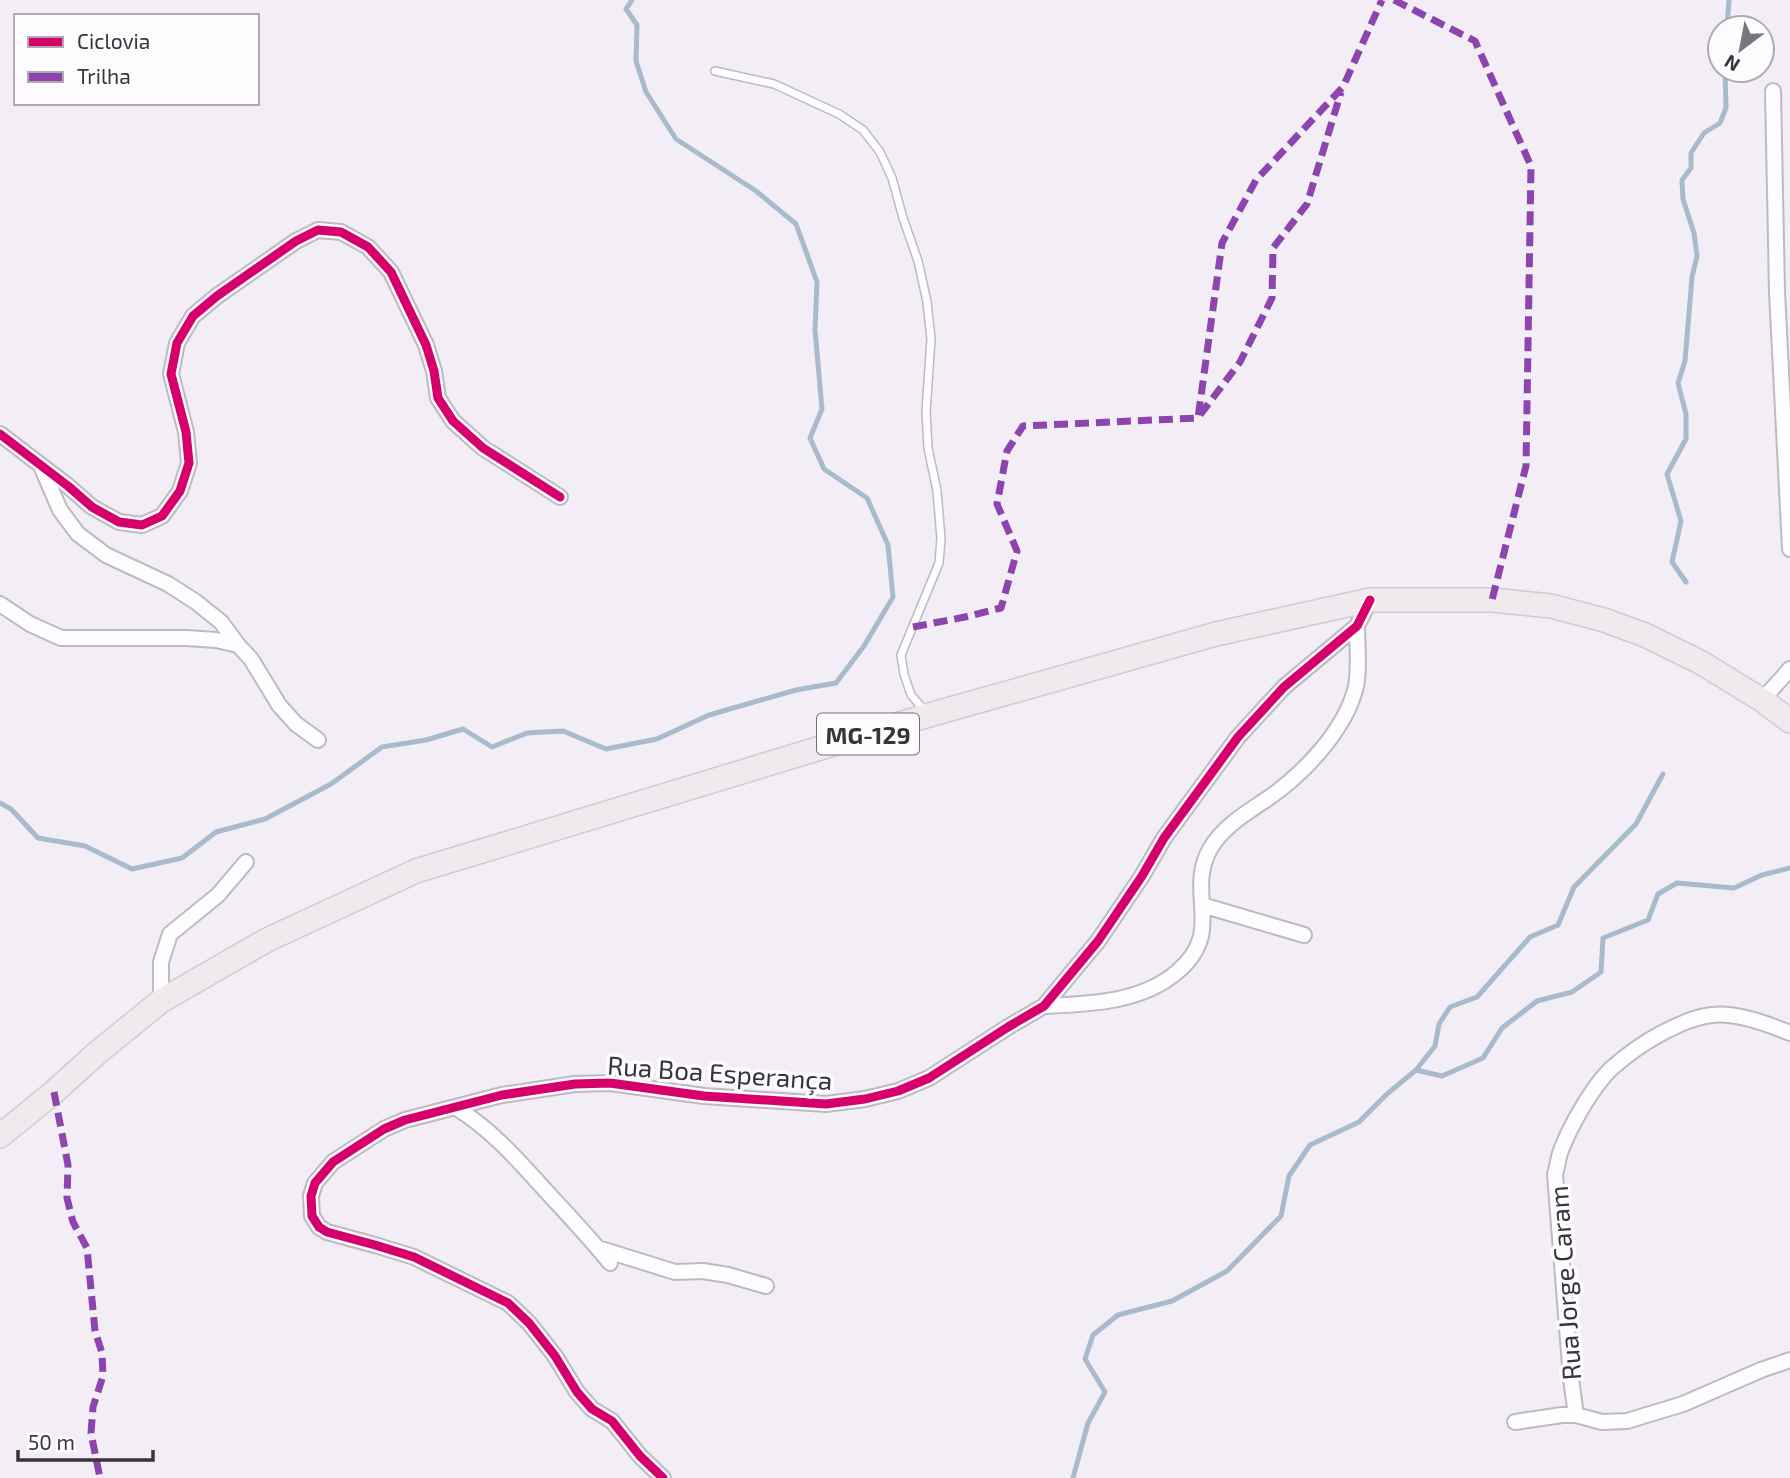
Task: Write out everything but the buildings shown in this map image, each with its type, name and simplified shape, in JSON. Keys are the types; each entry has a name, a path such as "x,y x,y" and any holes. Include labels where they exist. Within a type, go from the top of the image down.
{"main road":[{"name":"MG-129","path":"0,1136 162,1001 267,940 416,871 929,715 1216,634 1370,600 1492,600 1550,607 1604,620 1645,635 1700,662 1762,700 1790,721"}],"street":[{"path":"1773,91 1777,292 1790,549"},
{"path":"0,434 92,507 119,522 142,525 162,516 180,491 189,463 186,432 171,374 177,343 193,316 296,241 318,230 341,232 368,247 391,272 426,345 438,398 453,421 483,448 560,497"},
{"path":"40,464 60,510 78,534 106,555 167,584 221,622 251,659 279,705 296,724 318,740"},
{"name":"Rua Boa Esperança","path":"663,1478 640,1456 612,1421 592,1409 529,1323 508,1303 414,1258 327,1233 318,1227 312,1216 311,1196 315,1183 333,1162 384,1129 405,1120 540,1088 610,1083 704,1096 826,1104 898,1091 929,1078 1044,1006 1098,941 1164,838 1238,737 1284,687 1357,626 1370,600"},
{"path":"0,604 30,624 61,638 187,638 238,645"},
{"path":"1044,1006 1112,1000 1160,984 1180,969 1196,951 1203,929 1202,873 1205,859 1227,828 1305,768 1342,721 1356,689 1357,626"},
{"path":"1762,700 1790,669"},
{"path":"162,1001 161,962 170,934 218,895 246,862"},
{"path":"1202,905 1304,935"},
{"name":"Rua Jorge Caram","path":"1576,1415 1555,1174 1560,1153 1579,1114 1612,1068 1650,1040 1685,1021 1728,1014 1790,1032"},
{"path":"455,1107 475,1119 493,1135 610,1263"},
{"path":"598,1248 675,1272 703,1271 766,1286"},
{"name":"Rua Jorge Caram","path":"1515,1422 1554,1415 1576,1415 1614,1423 1644,1417 1790,1360"}],"lane":[{"path":"715,71 774,84 839,114 863,130 880,152 892,178 902,218 918,261 927,302 931,339 926,412 928,448 939,514 939,563 901,654 911,695 929,715"}],"waterway":[{"path":"0,803 11,809 38,838 85,846 132,869 182,858 216,832 265,819 331,784 382,747 426,740 463,729 492,747 527,733 563,731 606,749 657,739 709,715 796,690 836,683 864,646 893,597 888,545 867,498 824,469 810,438 822,409 815,330 817,282 796,224 756,191 676,139 646,92 636,61 637,25 626,9 632,0"},
{"path":"1728,14 1729,0"},
{"path":"1686,582 1672,562 1681,521 1667,474 1686,439 1686,414 1678,383 1685,361 1692,277 1697,256 1694,233 1683,199 1682,180 1691,168 1691,153 1704,133 1720,123 1726,108 1725,84"},
{"path":"1416,1070 1435,1046 1439,1024 1450,1007 1477,997 1530,937 1558,925 1574,887 1636,824 1663,774"},
{"path":"1073,1478 1088,1423 1105,1392 1085,1359 1093,1335 1118,1315 1172,1301 1227,1271 1281,1216 1289,1176 1310,1145 1359,1122 1416,1070 1442,1076 1483,1058 1502,1028 1537,1001 1572,992 1601,972 1603,938 1648,920 1658,894 1677,883 1734,888 1762,875 1790,868"}],"marked path":[{"path":"913,627 1001,608 1017,551 997,504 1007,451 1023,426 1198,418 1222,243 1256,180 1343,87 1382,0"},
{"path":"1394,0 1475,41 1531,166 1526,466 1492,600"},
{"path":"1200,415 1240,362 1272,298 1273,248 1307,204 1341,92"},
{"path":"54,1092 68,1165 67,1198 73,1222 87,1248 95,1331 102,1353 103,1376 93,1407 91,1433 100,1478"}],"cycle path":[{"path":"0,434 92,507 119,522 142,525 162,516 180,491 189,463 186,432 171,374 177,343 193,316 296,241 318,230 341,232 368,247 391,272 426,345 438,398 453,421 483,448 560,497"},
{"path":"663,1478 640,1456 612,1421 592,1409 529,1323 508,1303 414,1257 327,1232 319,1227 312,1216 311,1196 315,1183 333,1162 384,1129 405,1120 502,1095 575,1084 610,1083 704,1096 826,1104 898,1091 929,1078 1044,1006 1098,941 1164,838 1238,737 1284,687 1357,626 1370,600"}]}
